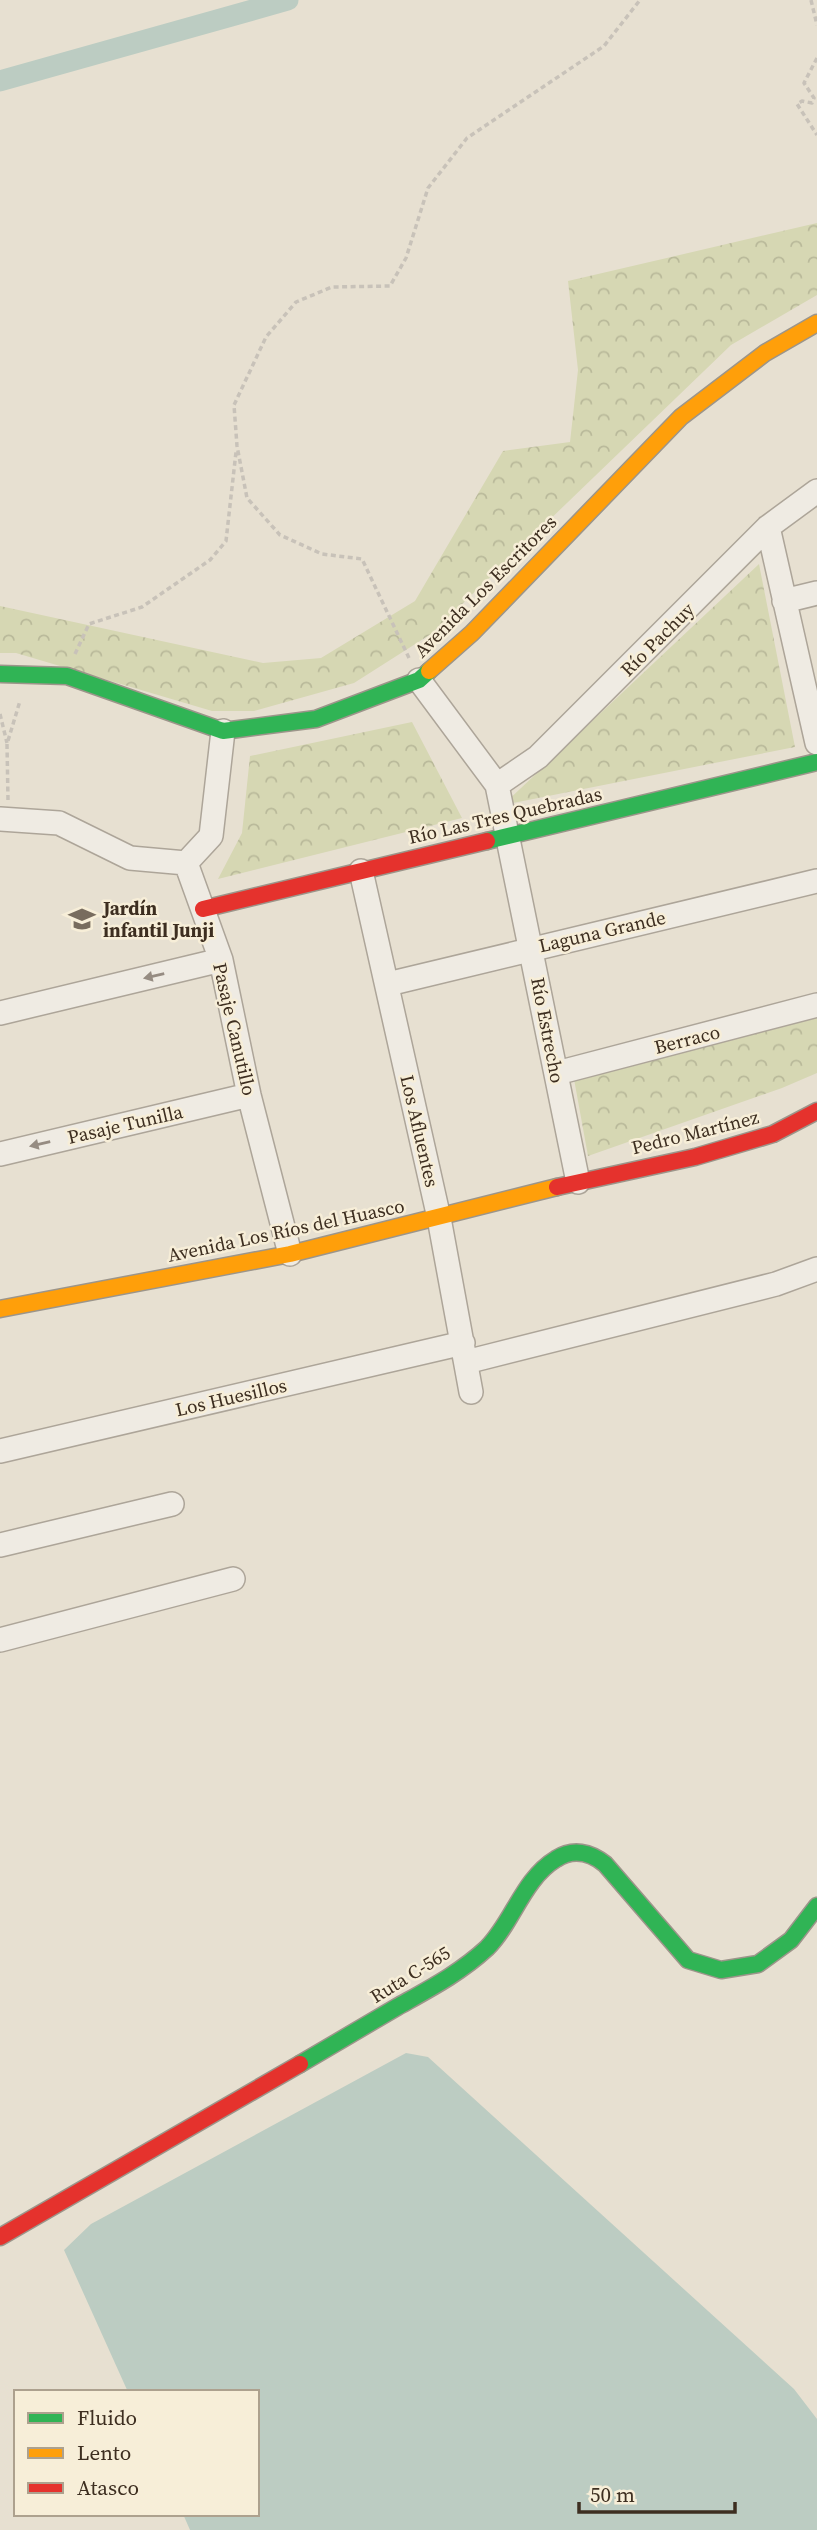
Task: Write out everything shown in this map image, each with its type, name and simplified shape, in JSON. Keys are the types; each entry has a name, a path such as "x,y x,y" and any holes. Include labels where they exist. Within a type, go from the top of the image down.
{"street":[{"name":"Avenida Los Escritores","path":"0,674 67,676 146,702 223,732 316,719 419,680 472,633 681,417 765,353 817,323"},
{"name":"Río Pachuy","path":"497,786 538,757 768,527 817,491"},
{"path":"768,527 817,743"},
{"path":"785,601 817,593"},
{"path":"419,680 497,786 506,836"},
{"path":"4,819 59,823 130,858 186,863 211,836 223,732"},
{"name":"Río Las Tres Quebradas","path":"202,909 817,762"},
{"name":"Río Estrecho","path":"506,836 578,1182"},
{"name":"Pasaje Canutillo","path":"186,863 221,960 250,1095 290,1254"},
{"name":"Los Afluentes","path":"361,871 439,1218 471,1392"},
{"name":"Laguna Grande","path":"388,984 817,881"},
{"path":"0,1013 221,960"},
{"name":"Berraco","path":"557,1073 817,1005"},
{"name":"Pasaje Tunilla","path":"0,1154 250,1095"},
{"name":"Pedro Martínez","path":"578,1182 695,1157 773,1134 817,1111"},
{"name":"Avenida Los Ríos del Huasco","path":"0,1309 290,1254 578,1182"},
{"name":"Los Huesillos","path":"0,1451 776,1284 817,1269"},
{"path":"0,1545 172,1504"},
{"path":"0,1640 233,1579"},
{"name":"Ruta C-565","path":"0,2236 452,1976 496,1938 543,1868 556,1858 573,1853 589,1853 605,1864 688,1960 722,1970 758,1964 792,1940 817,1906"}],"path":[{"path":"419,680 362,559 322,554 280,535 247,498 237,446 234,405 266,337 296,302 332,288 390,286 406,258 428,188 467,138 604,46 640,0"},
{"path":"811,0 817,25"},
{"path":"817,58 804,83 814,98 812,103 797,104 817,135"},
{"path":"67,676 89,624 142,607 210,560 226,541 237,446"},
{"path":"4,819 7,744 27,675"},
{"path":"0,715 7,744"}],"green space":[{"path":"817,223 817,295 731,345 431,634 354,683 254,711 212,711 16,653 0,653 0,606 263,663 321,658 415,601 503,451 570,442 578,370 568,281"},
{"path":"759,564 795,747 503,805"},
{"path":"412,722 462,818 218,879 242,833 250,756"},
{"path":"817,1016 817,1073 782,1088 588,1156 574,1079"}],"shaded area":[{"path":"406,2053 428,2057 794,2389 817,2419 817,2530 190,2530 184,2516 259,2516 259,2390 127,2390 64,2250 91,2224"}],"waterway":[{"path":"0,81 288,0"}],"traffic: fast":[{"path":"0,674 67,676 223,731 316,719 419,680 429,671"},
{"path":"487,841 817,762"},
{"path":"300,2064 444,1980 477,1957 496,1938 535,1878 556,1859 569,1853 587,1854 605,1864 688,1960 721,1970 758,1964 791,1940 817,1906"}],"traffic: slow":[{"path":"429,671 472,633 681,417 765,353 817,323"},
{"path":"0,1309 290,1254 557,1187"}],"traffic: jam":[{"path":"203,909 487,841"},
{"path":"557,1187 695,1157 773,1134 817,1111"},
{"path":"0,2237 300,2064"}],"place":[{"name":"Jardín infantil Junji","path":"82,919"}]}
